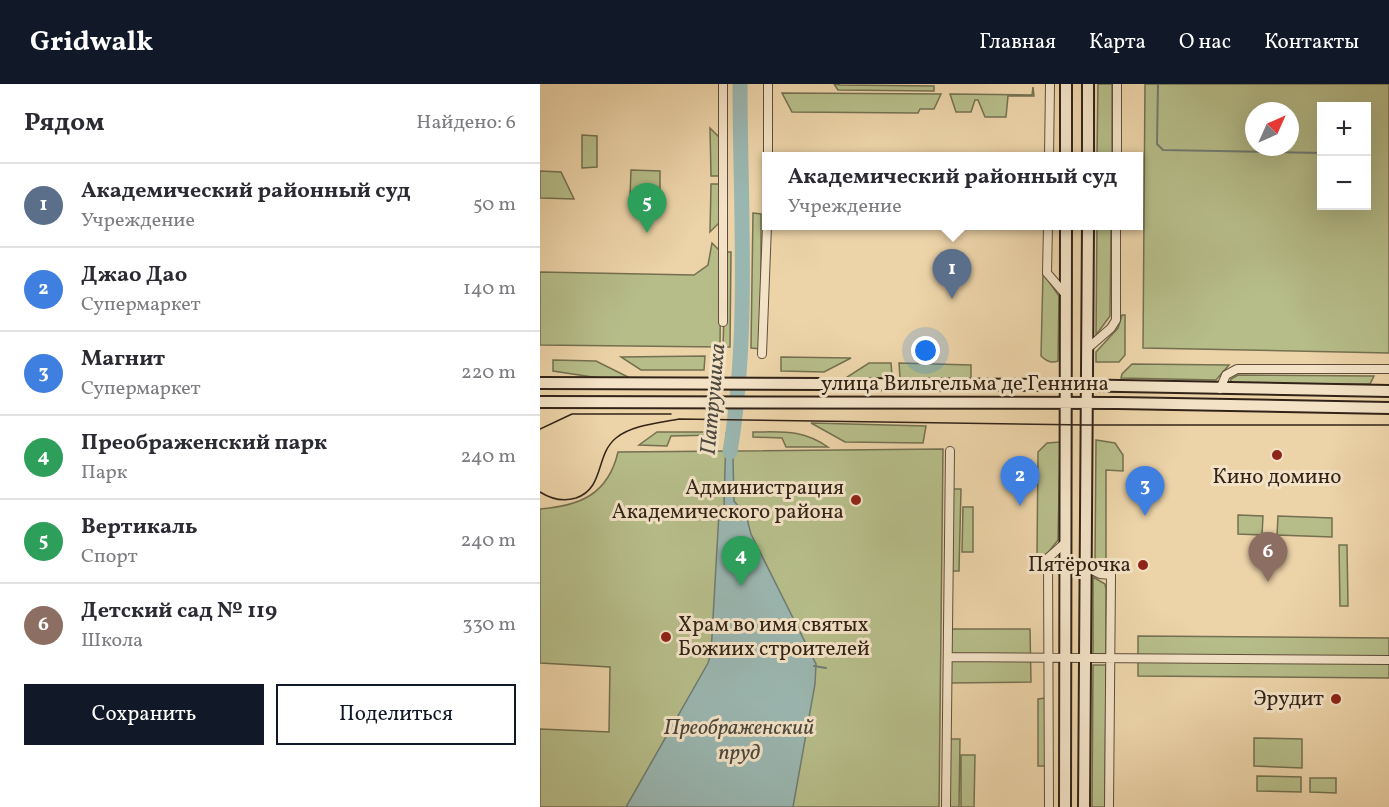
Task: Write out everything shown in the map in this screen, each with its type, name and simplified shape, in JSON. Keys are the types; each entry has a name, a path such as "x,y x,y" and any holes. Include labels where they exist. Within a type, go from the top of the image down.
{"street":[{"path":"723,84 723,322"},
{"path":"768,84 768,152"},
{"path":"1049,152 1050,84"},
{"path":"1066,84 1066,152"},
{"path":"1088,84 1088,152"},
{"path":"1117,84 1117,152"},
{"path":"762,354 767,230"},
{"path":"1048,230 1047,273 1066,295"},
{"path":"1065,807 1066,230"},
{"path":"1084,807 1087,658 1088,230"},
{"path":"1088,348 1111,328 1116,320 1116,230"},
{"path":"1220,389 1226,375 1237,369 1389,369"},
{"name":"улица Вильгельма де Геннина","path":"540,383 1066,385 1389,391"},
{"name":"улица Вильгельма де Геннина","path":"540,402 1088,403 1389,408"},
{"path":"946,807 950,451"},
{"path":"1049,807 1048,558 1066,542"},
{"path":"1086,567 1100,574 1111,575 1109,807"},
{"path":"948,657 1389,660"}],"green space":[{"path":"834,84 934,86 934,91 838,90"},
{"path":"1098,84 1112,84 1112,152 1097,152"},
{"path":"1145,84 1389,84 1389,353 1143,348"},
{"path":"1033,87 1034,96 1008,96 1006,117 985,117 978,100 975,100 971,112 956,112 950,94 1032,95"},
{"path":"782,93 941,94 934,109 920,109 918,113 792,112"},
{"path":"710,128 721,139 720,176 711,176"},
{"path":"582,135 597,136 597,167 582,168"},
{"path":"631,170 660,171 660,198 630,197"},
{"path":"540,171 561,172 574,199 540,198"},
{"path":"711,184 721,184 721,221 710,232"},
{"path":"753,213 761,214 761,349 751,348"},
{"path":"1097,230 1111,230 1110,316 1096,335"},
{"path":"712,243 721,252 720,347 540,345 540,272 694,275 708,265"},
{"path":"726,252 731,252 730,347 723,347"},
{"path":"1043,273 1059,296 1058,361 1053,362 1041,356"},
{"path":"1122,315 1125,315 1125,355 1119,362 1096,362 1096,352 1118,328"},
{"path":"705,356 704,370 641,370 621,357"},
{"path":"781,357 851,358 824,372 781,371"},
{"path":"553,360 596,361 630,378 599,378 553,371"},
{"path":"869,363 891,363 892,375 887,380 844,379"},
{"path":"899,363 971,365 971,381 903,381 900,377"},
{"path":"1132,364 1229,365 1216,380 1121,378"},
{"path":"1238,375 1374,376 1370,384 1230,384 1231,379"},
{"path":"811,423 926,426 923,443 845,442"},
{"path":"657,432 714,432 714,435 671,436 667,446 639,445"},
{"path":"753,432 801,434 828,447 786,447 782,438 753,437"},
{"path":"1096,440 1115,443 1123,455 1123,471 1106,470 1106,565 1100,568 1095,563"},
{"path":"1060,442 1058,540 1047,554 1037,554 1038,452 1047,443"},
{"path":"943,449 939,807 540,807 540,729 609,732 610,667 540,663 540,509 567,505 590,496 607,479 618,452"},
{"path":"951,489 961,489 959,571 950,571"},
{"path":"963,507 973,507 973,552 962,552"},
{"path":"1238,515 1263,516 1262,535 1238,534"},
{"path":"1278,516 1332,518 1332,537 1277,535"},
{"path":"1339,545 1347,545 1348,606 1340,606"},
{"path":"1093,577 1105,584 1106,654 1093,654"},
{"path":"950,629 1030,629 1031,682 950,683"},
{"path":"1138,636 1389,638 1389,678 1138,676"},
{"path":"1093,665 1106,665 1105,807 1092,807"},
{"path":"1045,698 1045,766 1038,766 1038,699"},
{"path":"1254,738 1302,739 1302,768 1254,766"},
{"path":"949,739 960,739 959,807 950,807"},
{"path":"961,755 975,755 974,807 961,807"},
{"path":"1257,776 1301,777 1301,792 1257,791"},
{"path":"1310,778 1336,778 1336,793 1310,792"}],"water":[{"name":"Преображенский пруд","path":"726,433 738,433 733,459 734,501 746,515 751,534 816,664 815,684 793,807 626,807 708,663 711,653 719,513 724,505"}],"waterway":[{"name":"Патрушиха","path":"730,452 736,406 742,314 740,84"},
{"path":"1158,84 1157,144 1163,150 1317,153"},
{"path":"814,666 826,668"}],"tram line":[{"path":"540,429 572,414 671,414"},
{"path":"540,492 562,500 576,498 592,487 605,453 616,438 638,427 679,419 1087,425 1389,425"}],"place":[{"name":"Вертикаль","path":"647,233"},
{"name":"Академический районный суд","path":"952,299"},
{"name":"Кино домино","path":"1277,455"},
{"name":"Администрация Академического района","path":"856,500"},
{"name":"Джао Дао","path":"1020,506"},
{"name":"Магнит","path":"1145,516"},
{"name":"Пятёрочка","path":"1143,565"},
{"name":"Детский сад № 119","path":"1268,582"},
{"name":"Преображенский парк","path":"741,586"},
{"name":"Храм во имя святых Божиих строителей","path":"666,637"},
{"name":"Эрудит","path":"1336,699"}]}
